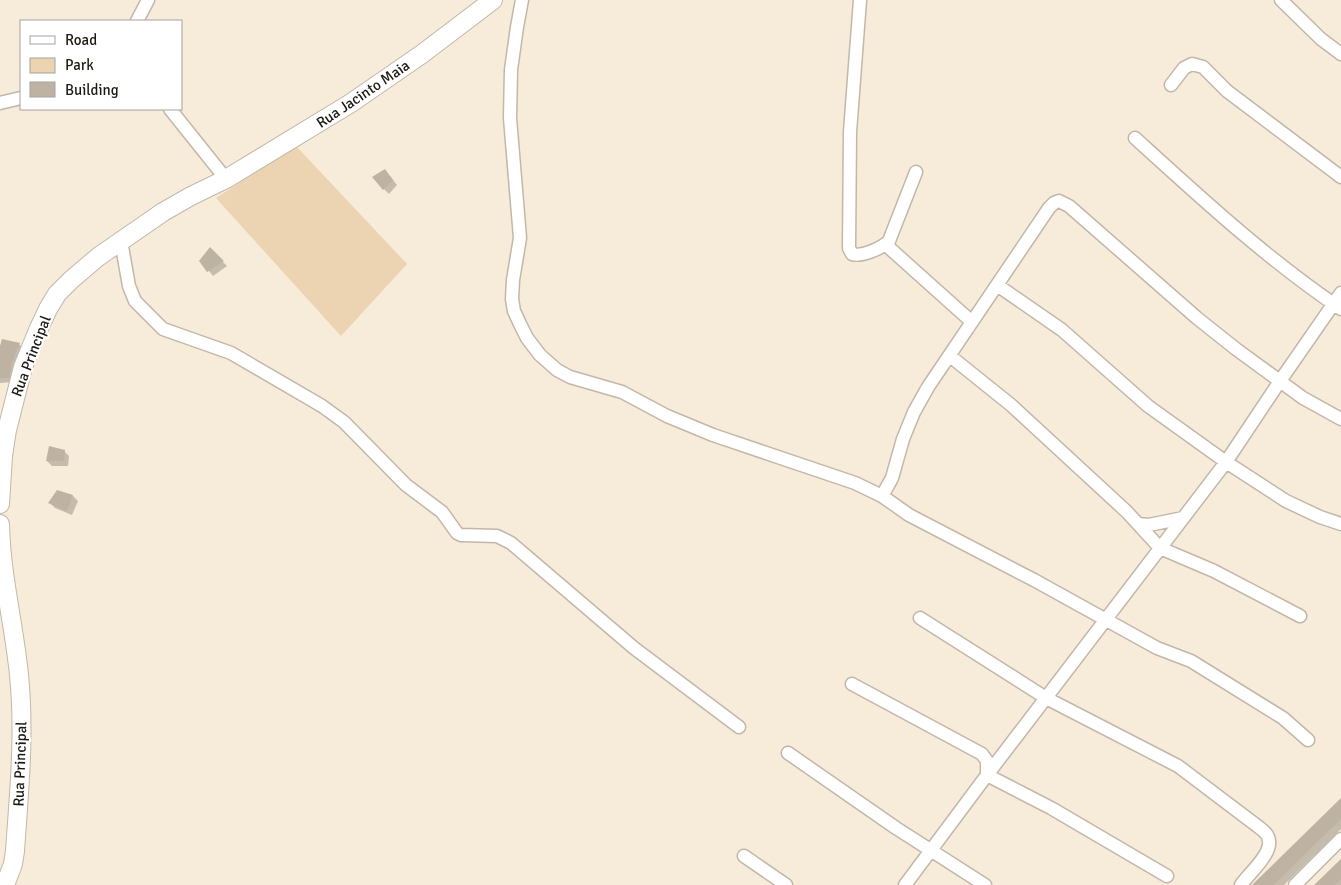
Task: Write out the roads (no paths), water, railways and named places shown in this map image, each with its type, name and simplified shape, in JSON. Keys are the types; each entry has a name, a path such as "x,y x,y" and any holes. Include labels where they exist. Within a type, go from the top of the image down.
{"street":[{"path":"138,20 148,0"},
{"name":"Rua Jacinto Maia","path":"226,179 351,103 422,54 493,0"},
{"path":"522,0 511,80 511,134 520,238 512,299 514,310 527,338 540,354 557,370 570,377 622,392 667,416 713,435 855,483 882,496 909,515 1034,580 1156,648 1191,661 1283,718 1308,740"},
{"path":"860,0 850,132 850,252 855,255 886,245 892,238 916,172"},
{"path":"1281,0 1321,39 1341,54"},
{"path":"1171,85 1184,68 1192,64 1203,68 1227,92 1341,177"},
{"path":"0,103 20,98"},
{"path":"171,110 226,179"},
{"path":"1135,138 1242,235 1286,270 1337,306"},
{"name":"Rua Principal","path":"0,504 3,456 7,430 23,367 39,328 57,294 84,268 163,212 226,179"},
{"path":"882,496 892,478 903,439 914,412 928,387 1049,208 1059,201 1069,206 1216,334 1303,398 1341,419"},
{"path":"121,241 129,286 135,301 163,329 231,353 322,406 344,422 406,486 442,512 457,533 461,535 497,536 511,543 634,648 739,727"},
{"path":"886,245 972,322"},
{"path":"997,285 1062,330 1148,406 1226,462 1286,501 1320,517 1341,524"},
{"path":"905,885 1226,462 1280,381 1337,306 1341,293"},
{"path":"950,356 1011,405 1138,524 1160,548 1214,571 1300,616"},
{"path":"1138,524 1149,525 1183,518"},
{"name":"Rua Principal","path":"0,524 1,558 19,676 22,740 15,851 13,864 5,885"},
{"path":"920,618 1046,698 1178,766 1264,832 1268,836 1270,845 1266,854 1241,885"},
{"path":"852,684 982,754 987,761 987,775"},
{"path":"788,753 896,828 985,885"},
{"path":"987,775 1051,808 1167,876"},
{"path":"1295,885 1341,840"},
{"path":"744,856 786,885"}]}
